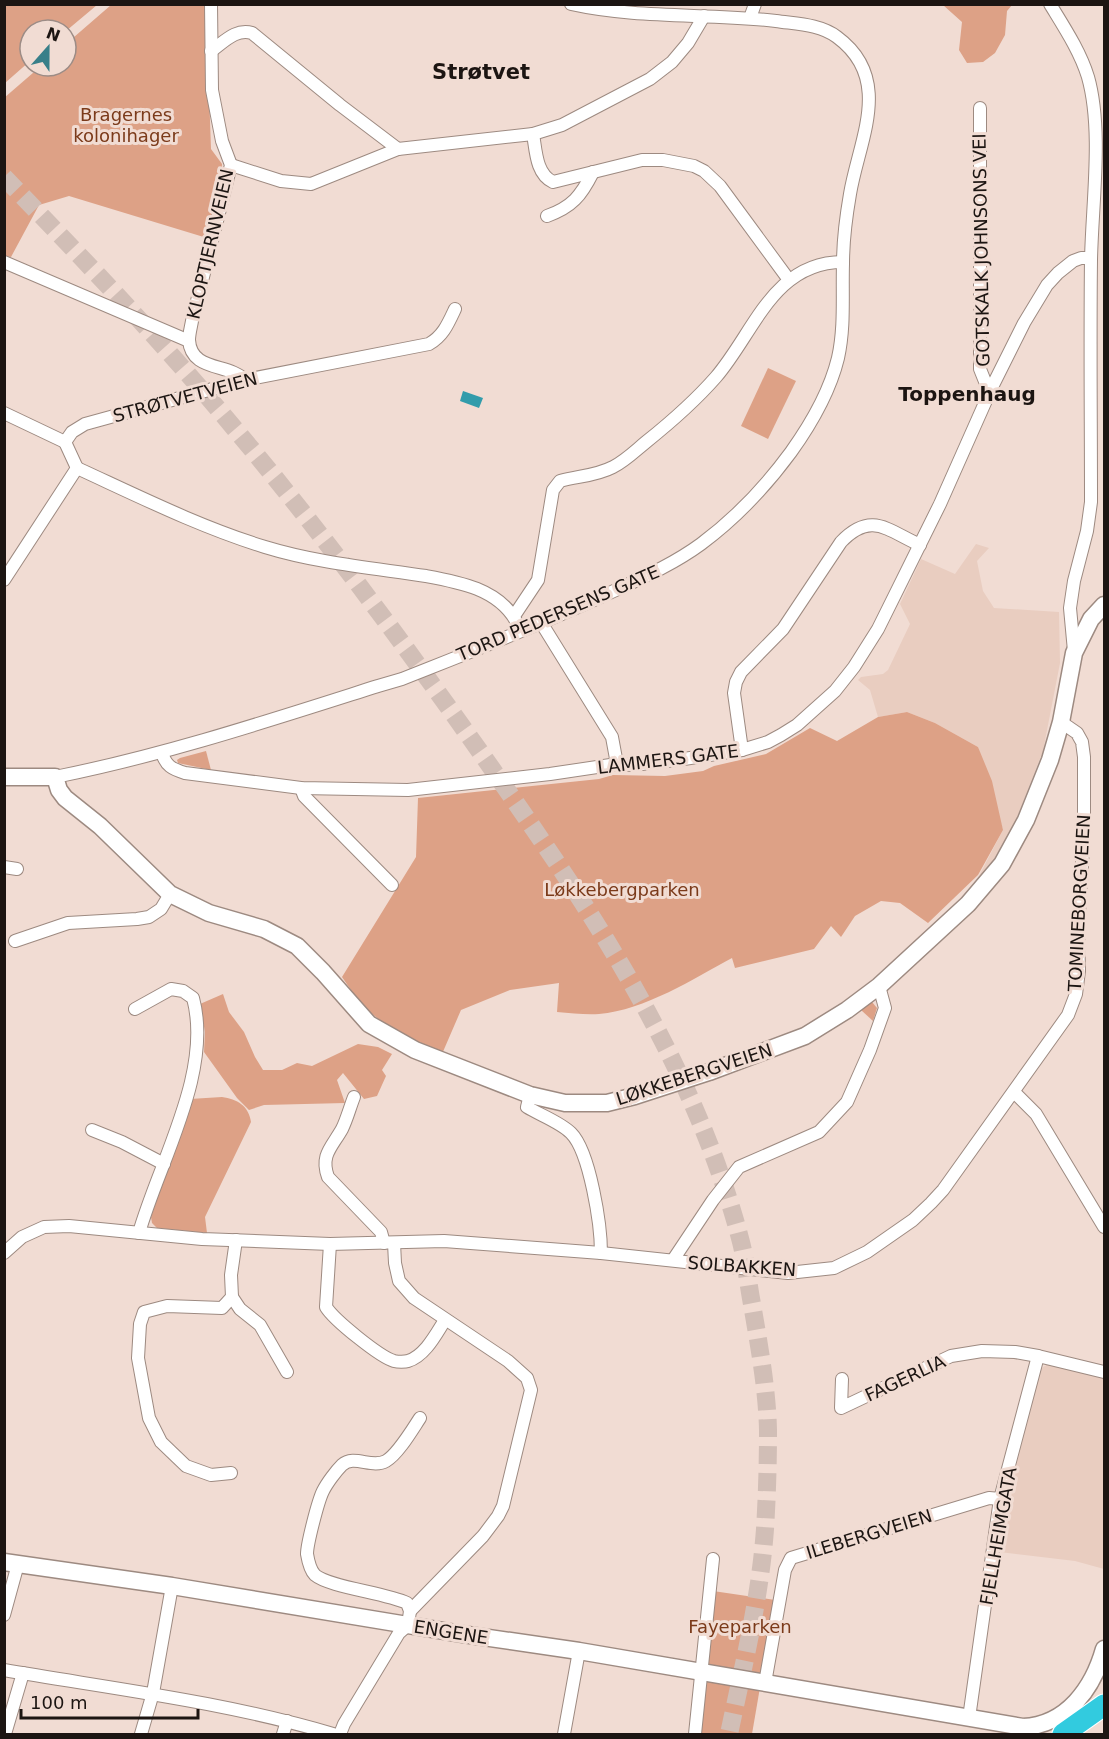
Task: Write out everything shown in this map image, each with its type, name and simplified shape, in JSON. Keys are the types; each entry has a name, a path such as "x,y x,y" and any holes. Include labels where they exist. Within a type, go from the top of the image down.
{"highway":[{"path":"1062,1734 1104,1705"},
{"path":"1069,1734 1104,1719"}],"main road":[{"name":"LØKKEBERGVEIEN","path":"55,777 59,790 66,798 100,826 170,894 209,913 264,929 297,946 369,1024 415,1050 530,1095 580,1105 607,1103 646,1093 730,1065 805,1036 847,1010 879,986 968,904 1002,864 1016,840 1050,760 1061,722 1074,652 1091,620 1104,605"},
{"path":"4,777 55,777"},
{"name":"ENGENE","path":"11,1563 409,1618 579,1651 969,1718"},
{"path":"969,1718 1023,1727 1036,1726 1055,1719 1078,1700 1086,1690 1097,1672 1104,1649"}],"street":[{"name":"KLOPTJERNVEIEN","path":"211,4 212,90 222,141 231,165 189,341 194,354 201,362 239,373 245,380"},
{"name":"TORD PEDERSENS GATE","path":"55,777 162,753 236,732 402,678 542,624 664,568 702,543 735,515 772,477 802,436 823,399 837,359 842,330 843,262 850,194 869,115 869,91 865,70 848,46 826,30 814,27 750,18 616,11 571,4"},
{"path":"750,18 755,4"},
{"path":"1050,4 1077,51 1092,94 1095,171 1091,258 1091,502 1070,608 1074,652"},
{"path":"231,165 280,181 311,184 398,149 533,134 562,125 650,79 683,50 704,16"},
{"path":"211,51 235,34 245,31 252,33 398,149"},
{"name":"GOTSKALK JOHNSONS VEI","path":"980,108 980,369 986,384 992,387"},
{"path":"533,134 542,172 546,178 554,182 642,160 683,163 704,171 720,186 789,280"},
{"path":"547,216 574,202 593,172"},
{"name":"LAMMERS GATE","path":"162,753 165,762 172,769 185,773 300,788 408,790 617,764 644,764 742,750 768,742 811,713 848,676 878,629 920,545 992,387 1024,323 1047,285 1058,273 1073,261 1091,258"},
{"path":"4,262 189,341"},
{"path":"514,616 538,580 553,490 560,481 597,474 614,467 679,415 718,376 764,308 789,280 801,271 817,265 843,262"},
{"name":"STRØTVETVEIEN","path":"65,442 72,432 85,424 245,380 429,344 438,339 444,331 455,309"},
{"path":"4,413 65,442 77,468 162,507 265,547 314,559 454,581 479,589 504,605 514,616 522,631"},
{"path":"4,580 77,468"},
{"path":"742,750 734,693 741,672 783,629 841,542 849,533 872,524 920,545"},
{"path":"542,624 612,737 617,764"},
{"name":"TOMINEBORGVEIEN","path":"1014,1092 1068,1015 1076,994 1079,971 1078,929 1084,833 1084,757 1082,742 1077,733 1061,722"},
{"path":"300,788 304,796 392,885"},
{"path":"15,941 68,922 149,917 161,909 170,894"},
{"path":"673,1260 713,1200 739,1167 819,1132 847,1101 870,1050 885,1008 879,986"},
{"path":"135,1009 171,988 183,991 193,998 198,1023 189,1090 139,1233"},
{"path":"1014,1092 1036,1114 1104,1227"},
{"name":"SOLBAKKEN","path":"4,1253 22,1237 44,1227 69,1226 236,1240 330,1244 444,1241 601,1252 788,1273 834,1268 867,1252 913,1220 931,1203 1014,1092"},
{"path":"530,1095 527,1107 569,1131 580,1144 601,1232 601,1252"},
{"path":"340,1734 409,1618 498,1516 503,1506 531,1390 527,1378 508,1361 414,1298 399,1281 389,1243 328,1177 324,1166 325,1156 344,1126 354,1097"},
{"path":"92,1130 122,1142 164,1164"},
{"path":"236,1240 231,1275 232,1297 240,1309 260,1325 287,1372"},
{"path":"330,1244 326,1307 346,1327 383,1355 395,1362 407,1362 416,1358 445,1320"},
{"path":"231,1473 211,1475 186,1466 161,1442 149,1418 138,1359 144,1312 167,1306 222,1308 232,1297"},
{"name":"FAGERLIA","path":"842,1379 841,1408 951,1356 982,1351 1015,1352 1104,1372"},
{"name":"FJELLHEIMGATA","path":"969,1718 1000,1499 1038,1356"},
{"path":"409,1618 407,1603 329,1582 315,1574 308,1562 307,1551 323,1491 343,1464 352,1461 371,1465 385,1462 394,1454 420,1418"},
{"name":"ILEBERGVEIEN","path":"765,1683 785,1570 791,1558 989,1498 1000,1499"},
{"path":"695,1734 712,1559"},
{"path":"4,1615 11,1563"},
{"path":"141,1734 153,1693 172,1586"},
{"path":"564,1734 579,1651"},
{"path":"4,1670 153,1693 287,1721 333,1734"},
{"path":"5,1734 23,1673"},
{"path":"283,1734 287,1721"}],"shaded area":[{"path":"976,544 989,548 977,561 983,591 994,608 1059,612 1060,663 1043,751 1014,825 986,873 971,891 1003,830 978,747 935,723 907,712 878,717 870,690 858,680 861,677 883,674 888,670 910,624 900,604 921,559 955,574"},
{"path":"1050,1363 1104,1375 1104,1569 1075,1561 1000,1552 1008,1499 1039,1372"}],"green space":[{"path":"5,4 97,4 78,21 78,18 18,18 18,72 5,83"},
{"name":"Bragernes kolonihager","path":"111,5 206,5 211,149 222,164 221,187 207,238 69,196 39,205 11,257 5,256 4,98 27,78 78,78 78,34"},
{"path":"943,5 1012,5 1007,11 1005,35 995,53 983,62 967,63 959,50 962,22"},
{"path":"768,368 796,381 768,439 741,426"},
{"name":"Løkkebergparken","path":"907,712 935,723 978,747 992,781 1003,830 978,875 928,923 900,903 881,901 855,916 841,937 831,926 814,949 735,968 732,958 651,1000 616,1011 594,1014 557,1012 559,983 510,990 461,1010 442,1054 390,1028 362,1006 342,977 416,857 418,798 599,779 613,775 665,776 703,771 714,766 766,754 810,728 837,741 878,717"},
{"path":"206,751 211,770 178,763 177,760 180,758"},
{"path":"223,994 229,1012 244,1032 263,1070 282,1070 297,1063 312,1066 358,1044 378,1047 392,1054 382,1070 386,1076 377,1096 364,1099 343,1073 337,1080 345,1103 264,1105 249,1110 237,1098 204,1052 205,1032 200,1004"},
{"path":"872,1002 877,1008 873,1021 861,1010"},
{"path":"222,1097 241,1104 248,1112 251,1122 205,1217 207,1233 157,1228 152,1223 151,1217 190,1099"},
{"name":"Fayeparken","path":"713,1591 775,1600 752,1734 699,1734"}],"water":[{"path":"463,391 483,398 479,408 460,401"}],"tunnel":[{"path":"4,177 110,288 214,404 372,602 523,813 599,928 667,1049 696,1111 721,1176 741,1242 760,1351 768,1430 763,1555 729,1734"}],"district":[{"name":"Strøtvet","path":"481,72"},
{"name":"Toppenhaug","path":"967,394"}]}
